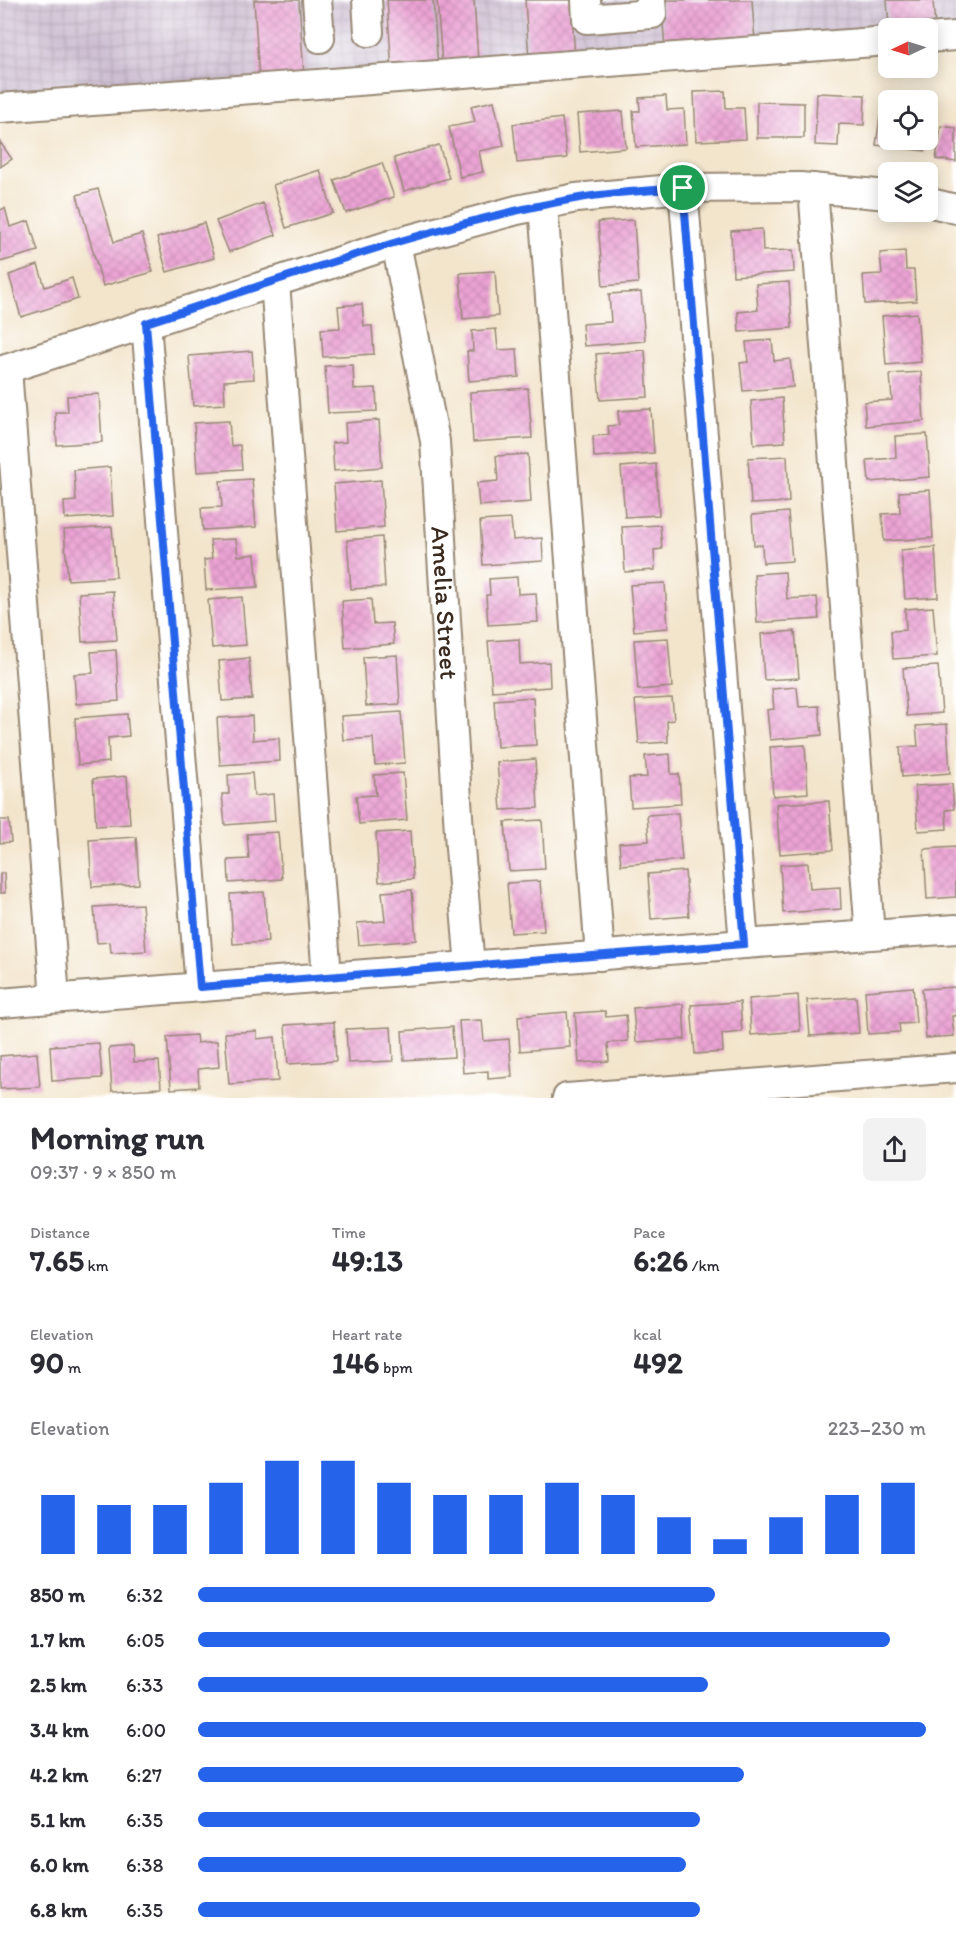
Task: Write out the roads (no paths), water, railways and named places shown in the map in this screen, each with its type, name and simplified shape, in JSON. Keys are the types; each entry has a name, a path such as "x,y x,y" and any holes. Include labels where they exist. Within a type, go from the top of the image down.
{"street":[{"path":"317,0 320,38"},
{"path":"367,0 369,32"},
{"path":"586,0 587,19 652,14 651,0"},
{"path":"938,37 956,36"},
{"path":"0,108 878,42"},
{"path":"683,188 744,944"},
{"path":"55,998 2,369 396,243 464,224 576,198 683,188 813,188 878,194"},
{"path":"813,188 870,935"},
{"path":"543,205 600,956"},
{"path":"938,205 956,209 956,215"},
{"name":"Amelia Street","path":"396,243 435,441 460,848 470,967"},
{"path":"275,282 327,978"},
{"path":"146,323 200,987"},
{"path":"0,1003 956,929"},
{"path":"567,1098 956,1068"}]}
